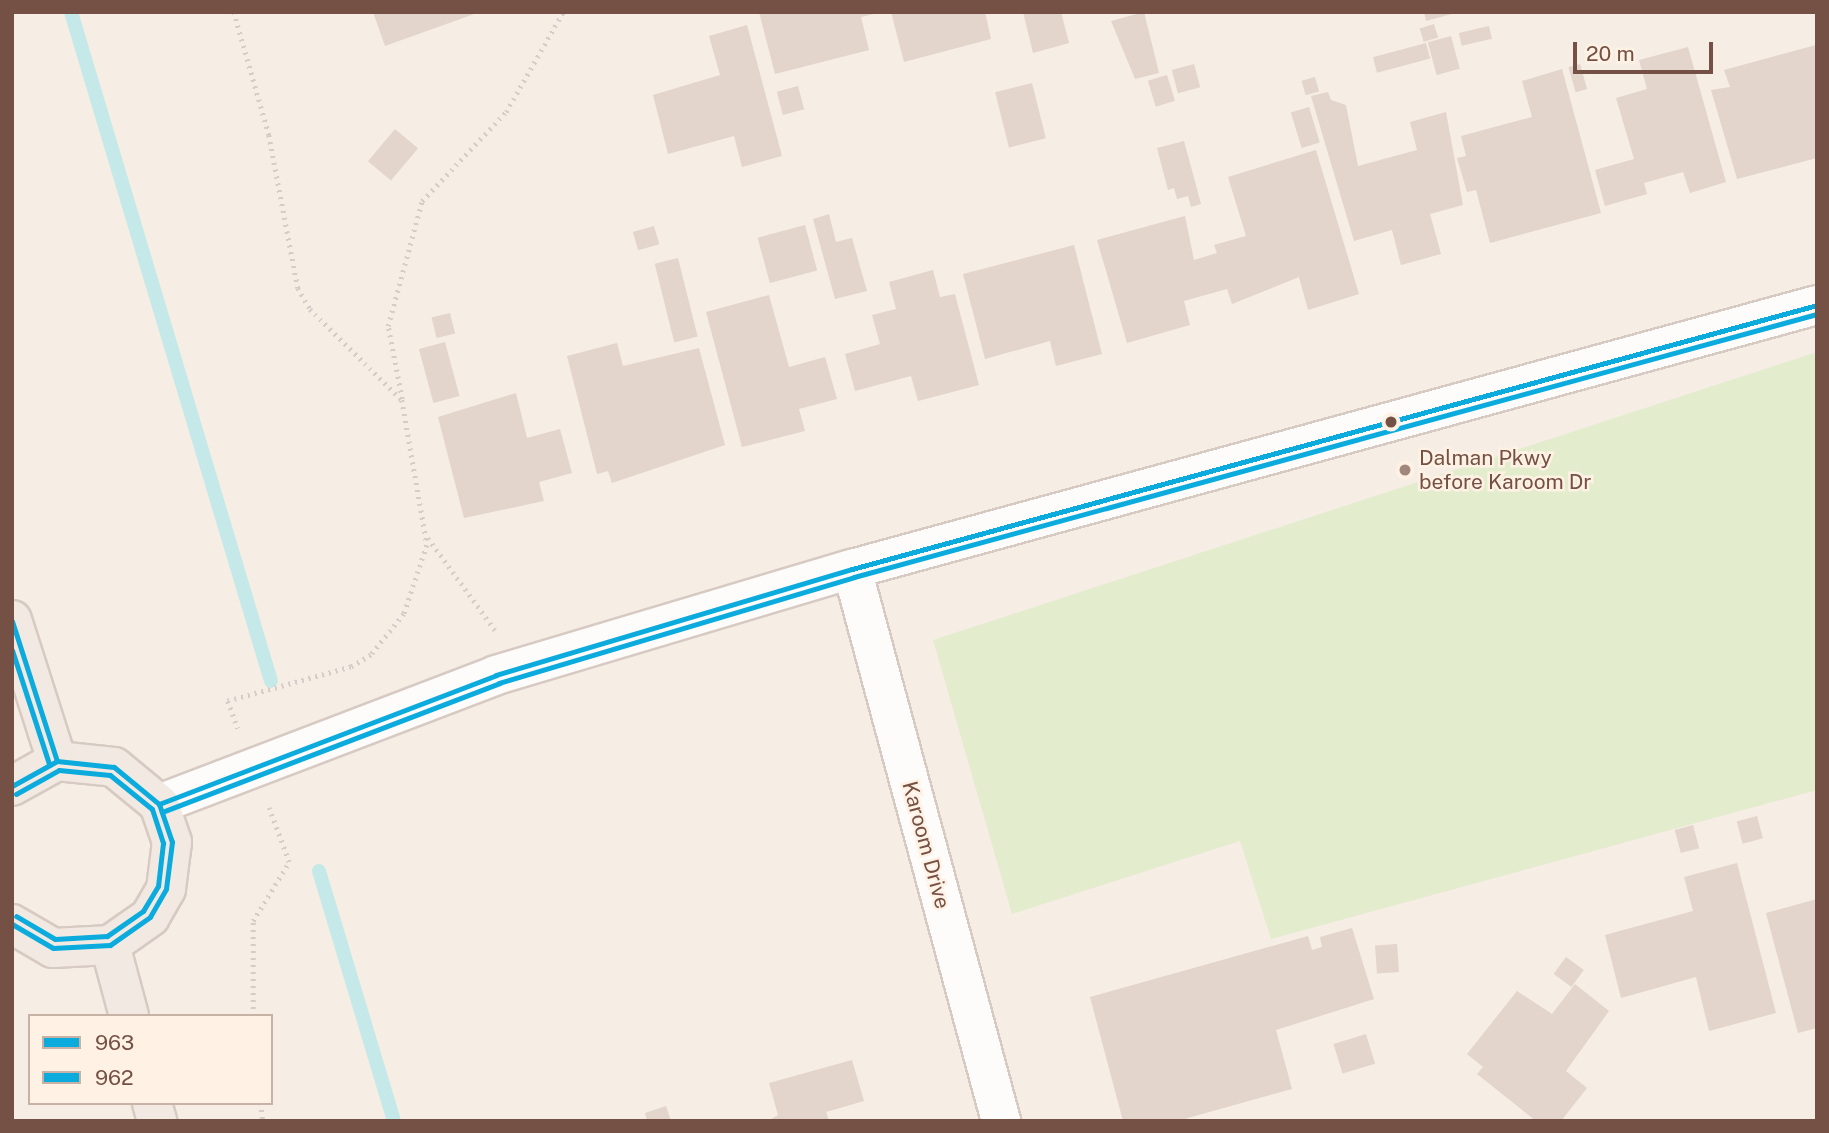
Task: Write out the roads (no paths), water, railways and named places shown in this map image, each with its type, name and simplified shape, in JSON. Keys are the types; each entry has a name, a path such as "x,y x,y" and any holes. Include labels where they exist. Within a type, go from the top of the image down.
{"main road":[{"path":"12,620 57,761"},
{"path":"12,786 57,761 114,766 159,804 172,842 166,889 150,917 110,945 53,948 12,924"},
{"path":"110,945 128,1014"}],"street":[{"path":"159,804 522,668 852,569 1817,305"},
{"name":"Karoom Drive","path":"852,569 1001,1121"}],"waterway":[{"path":"71,12 271,681"},
{"path":"319,871 394,1121"}],"place":[{"name":"Dalman Pkwy before Karoom Dr","path":"1405,470"}]}
